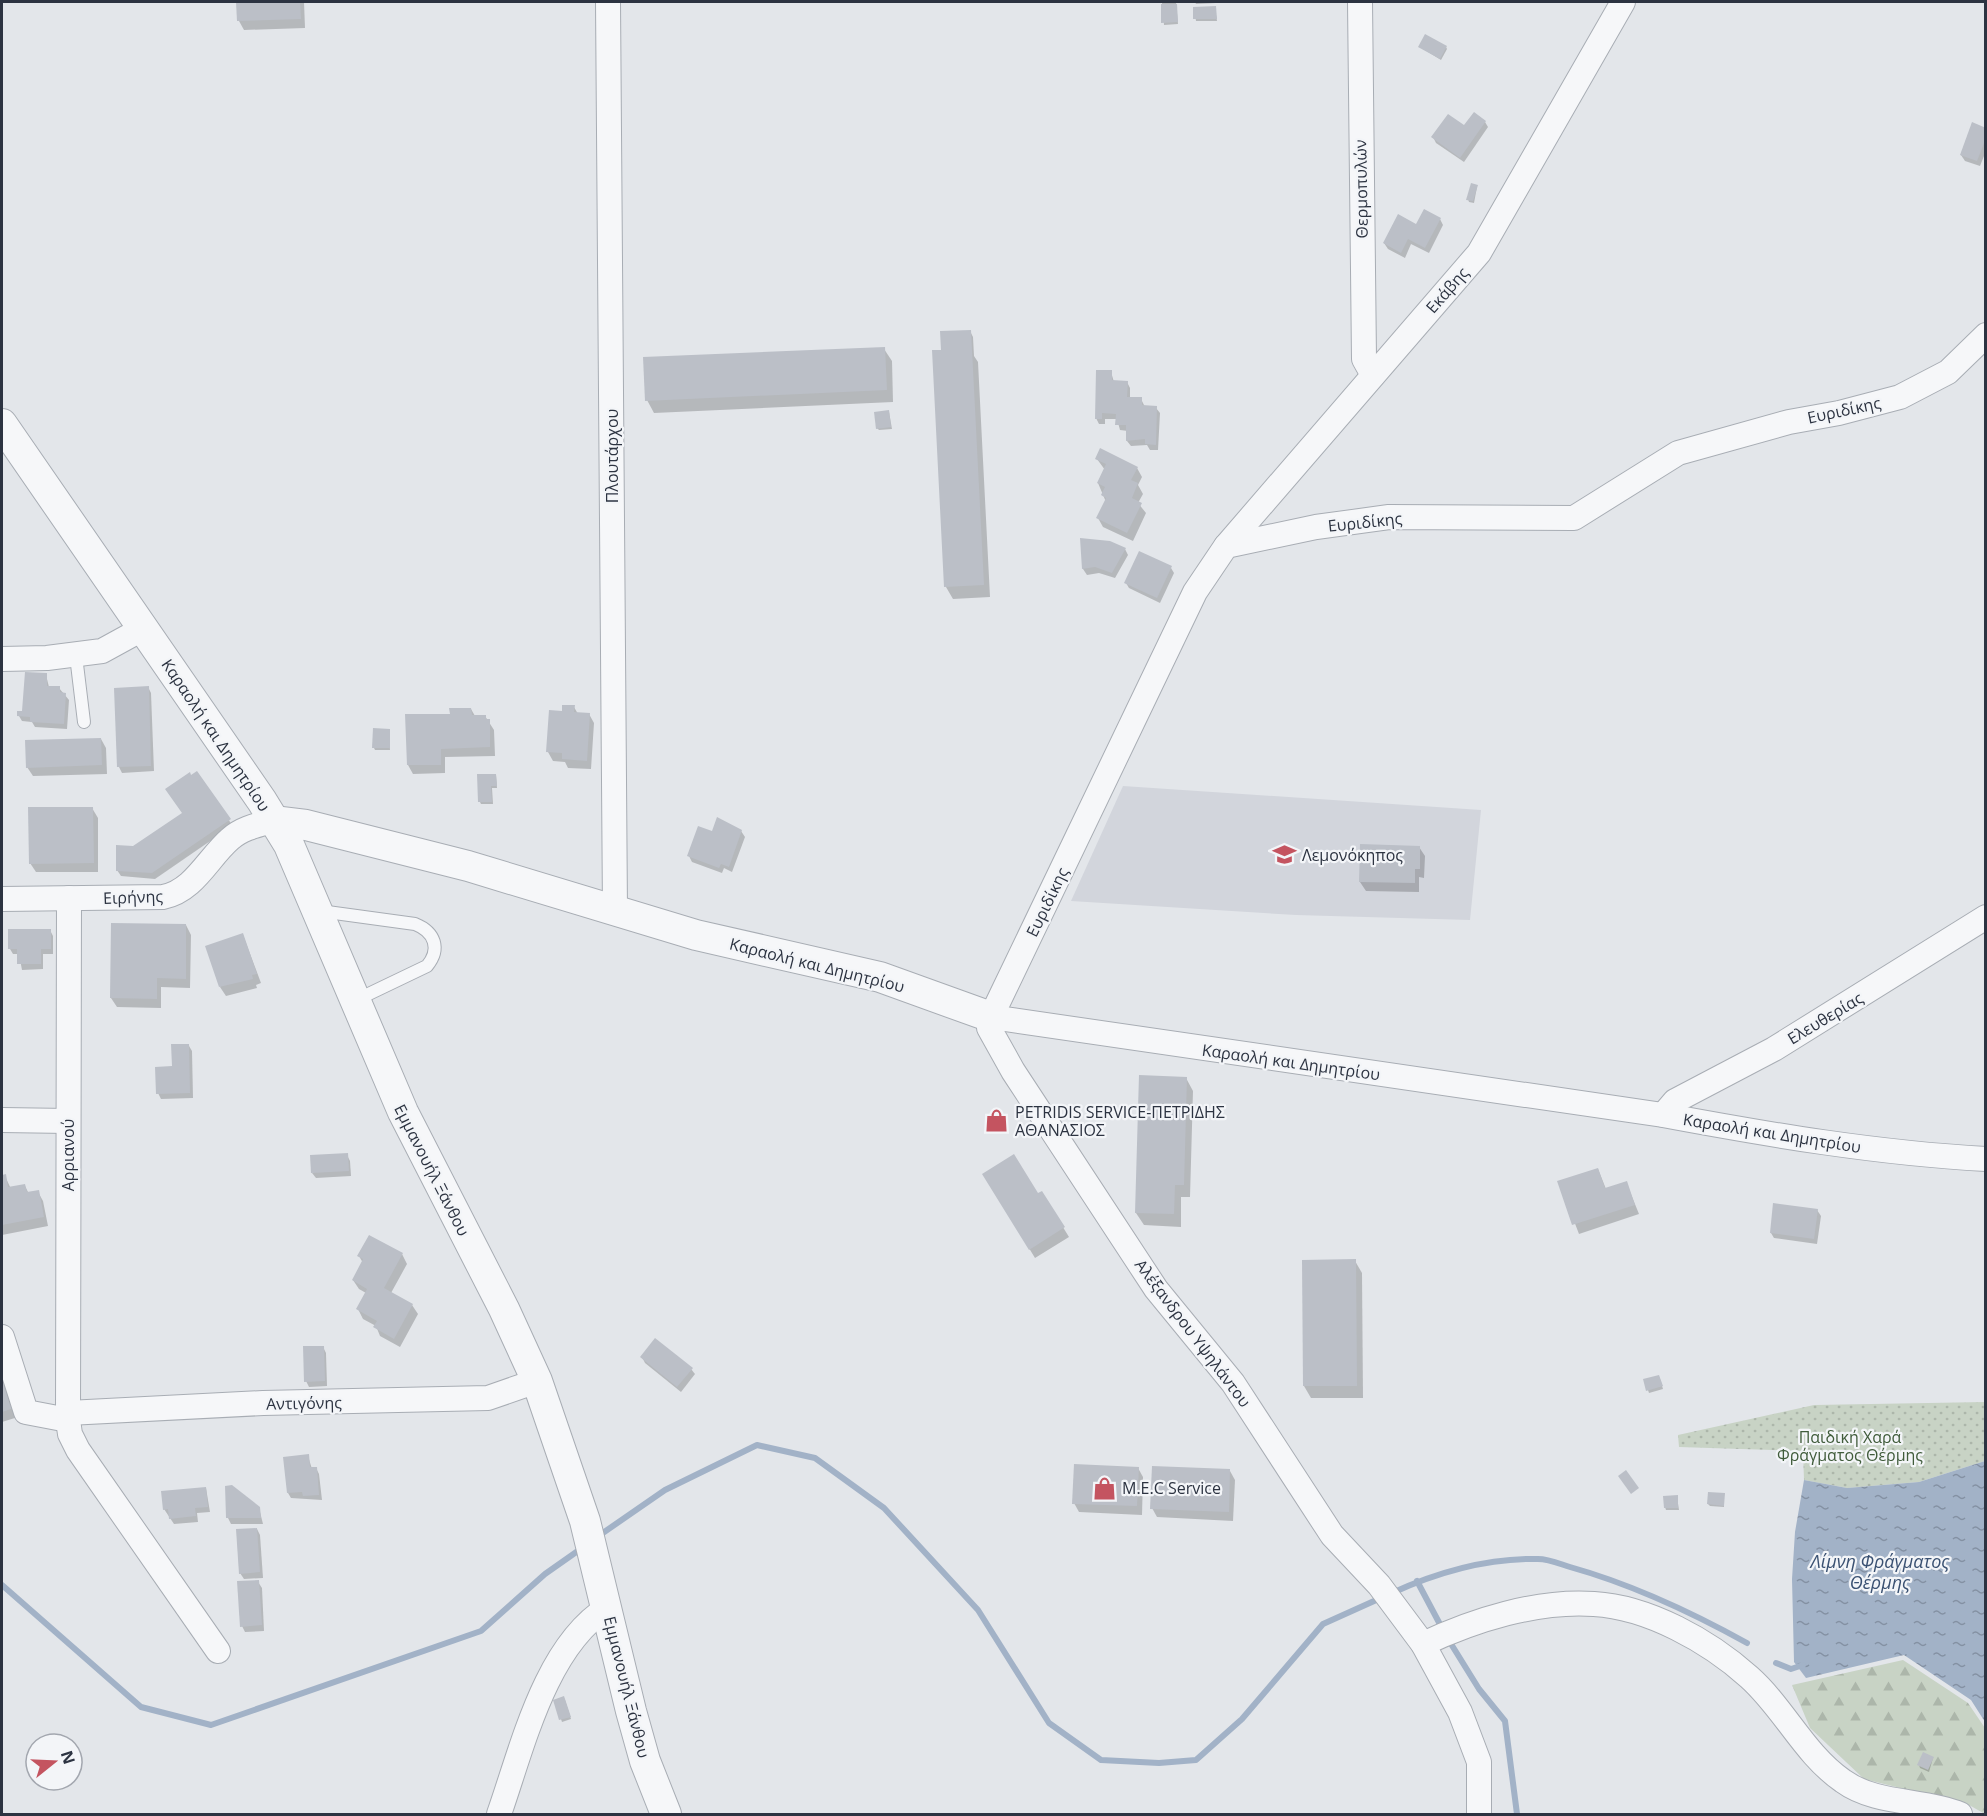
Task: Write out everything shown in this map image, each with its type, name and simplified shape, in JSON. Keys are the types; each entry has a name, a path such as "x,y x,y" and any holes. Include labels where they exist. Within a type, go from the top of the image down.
{"street":[{"name":"Πλουτάρχου","path":"608,2 615,911"},
{"name":"Θερμοπυλών","path":"1360,2 1364,359 1373,375"},
{"name":"Εκάβης","path":"1226,546 1479,253 1623,2"},
{"name":"Ευριδίκης","path":"991,1017 1195,592 1226,546 1316,527 1389,517 1574,518 1678,453 1789,422 1839,413 1900,397 1948,372 1986,335"},
{"name":"Καραολή και Δημητρίου","path":"2,424 144,628 273,821 306,825 468,866 706,938 880,977 991,1017 1663,1115 1766,1134 1871,1149 1986,1159"},
{"path":"2,659 76,656 108,650 144,628"},
{"name":"Ειρήνης","path":"2,899 174,895 185,888 230,839 252,826 273,821"},
{"name":"Εμμανουήλ Ξάνθου","path":"273,821 289,845 354,1001 430,1170 504,1309 537,1381 585,1521 639,1741 666,1815"},
{"name":"Αρριανού","path":"69,898 68,1416 70,1434 78,1450 218,1651"},
{"name":"Ελευθερίας","path":"1663,1115 1675,1101 1774,1049 1986,916"},
{"name":"Αλέξανδρου Υψηλάντου","path":"991,1017 989,1028 1013,1071 1156,1289 1233,1383 1332,1535 1379,1585 1423,1644 1460,1712 1479,1762 1479,1815"},
{"path":"2,1120 68,1121"},
{"name":"Αντιγόνης","path":"2,1337 26,1412 68,1416 263,1403 488,1398 537,1381"},
{"path":"1423,1644 1455,1630 1502,1616 1553,1606 1596,1604 1639,1614 1676,1630 1722,1656 1753,1670 1806,1745 1844,1783 1878,1796 1919,1803 1960,1815"},
{"path":"499,1815 538,1703 576,1636 592,1617 607,1608"}],"lane":[{"path":"76,656 84,722"},
{"path":"316,910 416,924 432,935 436,947 434,958 427,966 354,1001"}],"shaded area":[{"name":"Λεμονόκηπος","path":"1123,786 1481,810 1470,920 1296,915 1071,901"}],"green space":[{"name":"Παιδική Χαρά Φράγματος Θέρμης","path":"1985,1402 1985,1461 1919,1482 1847,1488 1804,1480 1803,1451 1679,1447 1678,1435 1814,1405"},
{"path":"1903,1660 1968,1703 1985,1728 1985,1814 1969,1805 1864,1779 1810,1728 1792,1685"}],"water":[{"name":"Λίμνη Φράγματος Θέρμης","path":"1985,1461 1985,1722 1971,1700 1904,1655 1806,1678 1794,1662 1792,1579 1795,1532 1804,1480 1847,1488 1919,1482"}],"building":[{"path":"236,2 300,2 301,19 237,21"},
{"path":"1161,4 1177,4 1178,22 1161,23"},
{"path":"1216,6 1217,19 1193,19 1193,7"},
{"path":"1425,34 1447,46 1440,59 1418,47"},
{"path":"1474,112 1486,121 1460,158 1431,137 1448,114 1464,125"},
{"path":"1972,122 1986,128 1986,138 1977,161 1960,155"},
{"path":"1471,183 1478,185 1473,201 1466,200"},
{"path":"1424,209 1441,218 1425,248 1408,239 1401,253 1383,243 1398,214 1416,224"},
{"path":"971,330 984,585 944,587 932,350 941,350 940,331"},
{"path":"885,347 887,390 645,401 643,357"},
{"path":"1096,370 1112,370 1112,380 1128,381 1127,397 1142,397 1142,405 1157,406 1156,445 1145,444 1145,439 1126,441 1126,425 1115,425 1116,414 1102,413 1102,419 1095,419"},
{"path":"889,410 891,427 876,429 874,412"},
{"path":"1100,448 1138,467 1131,480 1138,483 1132,498 1142,503 1127,533 1096,518 1106,498 1101,495 1105,487 1097,483 1106,464 1095,459"},
{"path":"1080,538 1110,541 1126,548 1112,573 1095,567 1082,569"},
{"path":"1139,551 1172,566 1157,598 1124,583"},
{"path":"25,672 47,673 47,686 60,686 60,692 66,693 64,724 30,722 30,717 17,716 17,711 22,711"},
{"path":"149,686 151,766 117,767 114,688"},
{"path":"562,705 575,705 574,712 590,713 587,761 562,759 562,753 546,752 549,710 562,711"},
{"path":"449,708 471,708 472,715 486,715 486,719 490,719 490,747 441,749 441,765 407,765 405,714 450,714"},
{"path":"373,728 390,729 390,748 372,748"},
{"path":"101,738 102,765 26,768 25,740"},
{"path":"197,771 231,819 152,873 116,871 116,845 133,846 182,813 165,789 190,772 191,775"},
{"path":"477,774 496,774 497,786 491,786 492,802 478,802"},
{"path":"28,807 93,807 94,863 29,864"},
{"path":"717,817 742,830 729,867 721,864 719,868 687,856 698,826 712,831"},
{"path":"1360,844 1420,846 1420,869 1415,869 1415,883 1359,882"},
{"path":"111,923 186,924 186,979 157,978 157,999 110,998"},
{"path":"8,929 51,929 51,949 41,949 41,964 17,964 17,949 8,949"},
{"path":"243,933 257,974 252,975 253,979 219,987 205,946"},
{"path":"171,1044 189,1044 190,1093 156,1094 155,1067 172,1066"},
{"path":"1139,1075 1187,1077 1184,1185 1175,1185 1174,1214 1135,1213"},
{"path":"348,1153 349,1171 311,1173 310,1155"},
{"path":"1014,1154 1038,1193 1042,1191 1065,1227 1029,1250 982,1174"},
{"path":"1598,1168 1605,1188 1627,1181 1635,1205 1572,1225 1557,1181"},
{"path":"6,1174 8,1187 25,1184 27,1192 39,1190 44,1217 2,1225 2,1175"},
{"path":"1773,1203 1818,1209 1814,1239 1770,1233"},
{"path":"369,1235 403,1253 384,1288 413,1304 394,1339 373,1327 377,1321 356,1309 367,1289 352,1280 363,1259 357,1256"},
{"path":"1356,1259 1357,1386 1303,1386 1302,1260"},
{"path":"655,1338 693,1368 677,1387 640,1357"},
{"path":"303,1346 324,1346 325,1381 304,1382"},
{"path":"2,1363 14,1408 2,1412"},
{"path":"1659,1375 1663,1386 1646,1391 1643,1379"},
{"path":"309,1454 310,1467 317,1467 319,1495 303,1496 302,1492 287,1493 283,1457"},
{"path":"1074,1464 1139,1467 1137,1506 1072,1504"},
{"path":"1152,1466 1230,1469 1229,1512 1150,1509"},
{"path":"1626,1470 1639,1488 1631,1494 1618,1476"},
{"path":"232,1485 260,1507 261,1518 226,1518 225,1486"},
{"path":"206,1487 208,1507 195,1508 196,1516 169,1519 168,1509 163,1510 161,1491"},
{"path":"1708,1492 1725,1493 1724,1506 1707,1504"},
{"path":"1678,1495 1678,1508 1664,1508 1663,1496"},
{"path":"257,1528 260,1572 239,1574 236,1529"},
{"path":"259,1580 262,1625 240,1627 237,1581"},
{"path":"564,1696 571,1717 559,1720 553,1700"},
{"path":"1923,1752 1934,1757 1928,1770 1917,1765"}],"waterway":[{"path":"597,1537 665,1490 757,1445 815,1458 884,1508 978,1610 1049,1723 1101,1760 1159,1763 1196,1760 1242,1719 1323,1624 1383,1597"},
{"path":"2,1585 141,1707 211,1725 481,1631 545,1574 582,1548"},
{"path":"1392,1593 1463,1568 1500,1561 1542,1559 1638,1590 1704,1620 1747,1643"},
{"path":"1417,1581 1443,1630"},
{"path":"1448,1639 1479,1689 1505,1721 1517,1814"},
{"path":"1776,1663 1791,1669 1803,1665"}],"place":[{"name":"Λεμονόκηπος","path":"1284,855"},
{"name":"PETRIDIS SERVICE-ΠΕΤΡΙΔΗΣ ΑΘΑΝΑΣΙΟΣ","path":"997,1121"},
{"name":"M.E.C Service","path":"1104,1488"}]}
